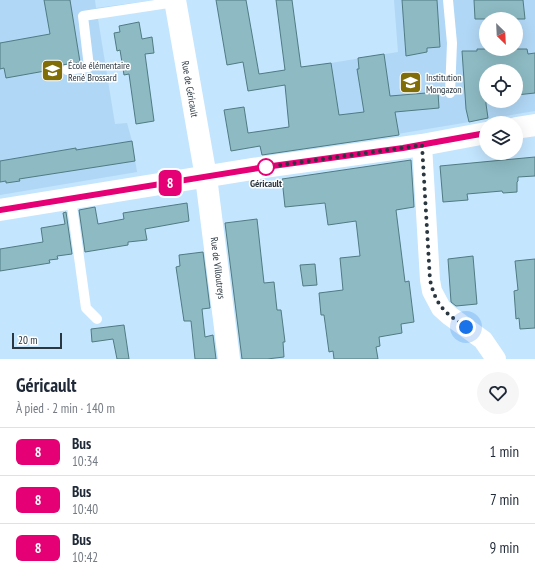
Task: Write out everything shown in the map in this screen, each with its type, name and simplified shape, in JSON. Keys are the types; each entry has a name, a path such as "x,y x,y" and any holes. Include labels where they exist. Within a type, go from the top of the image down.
{"street":[{"name":"Rue de Géricault","path":"175,1 206,177"},
{"path":"523,127 535,124"},
{"path":"0,210 265,167 422,145 479,134"},
{"path":"422,145 430,280 432,291 441,308 482,340 496,359"},
{"name":"Rue de Villoutreys","path":"206,177 229,359"}],"lane":[{"path":"448,0 452,43 450,93"},
{"path":"68,70 88,67 83,16 175,1"},
{"path":"71,199 86,308 98,319"}],"shaded area":[{"name":"École élémentaire René Brossard","path":"0,0 95,0 96,8 156,0 98,19 115,124 127,123 132,141 137,172 0,195"},
{"name":"Institution Mongazon","path":"394,0 535,0 535,111 505,116 479,116 479,120 343,143 331,63 398,52"}],"building":[{"path":"44,0 70,0 80,62 56,66 56,69 6,78 4,68 0,69 0,43 50,34"},
{"path":"216,0 246,0 259,74 285,70 276,0 292,0 301,67 331,63 339,115 364,112 357,69 359,69 358,58 384,54 390,96 438,92 439,108 395,112 399,135 262,155 260,146 231,151 224,110 244,107 248,133 289,127 285,85 248,91 243,62 227,65"},
{"path":"402,0 437,0 440,47 427,48 427,52 406,56"},
{"path":"474,0 523,0 525,19 523,19 523,12 479,12 479,19 475,19"},
{"path":"139,22 142,39 152,37 154,53 145,54 154,121 136,124 129,74 124,75 120,50 117,51 114,33 120,32 119,26"},
{"path":"477,49 479,49 479,56 523,56 523,49 527,49 528,54 535,53 535,93 523,94 523,64 479,64 479,108 487,108 488,116 479,116 479,120 469,122 466,109 462,51 477,51"},
{"path":"132,141 135,161 19,179 20,181 6,183 6,181 0,182 0,161 76,148 76,150"},
{"path":"535,157 535,176 518,177 517,192 503,193 502,191 467,194 468,200 443,202 440,166 503,160 523,160 523,158"},
{"path":"411,160 414,207 396,210 405,282 409,281 414,322 401,324 402,333 379,337 380,346 376,347 378,359 334,359 333,351 329,352 324,315 321,315 319,293 343,290 340,258 360,256 356,221 328,225 325,203 285,207 282,179"},
{"path":"187,203 189,221 145,229 147,240 128,242 128,245 85,252 79,210 95,207 98,224 124,219 123,213"},
{"path":"66,212 72,254 57,256 58,259 49,260 50,263 0,271 0,249 43,242 41,228 65,224 63,213"},
{"path":"257,219 264,283 274,282 277,310 281,310 285,342 283,342 284,357 242,359 225,223"},
{"path":"203,252 210,308 202,309 205,337 213,335 216,359 195,359 191,321 184,321 176,267 180,266 179,255"},
{"path":"473,256 477,304 456,306 451,302 448,259"},
{"path":"535,259 535,328 520,329 519,318 516,319 514,291 518,290 515,261"},
{"path":"315,264 317,285 303,286 300,265"},
{"path":"124,325 129,359 117,359 113,339 92,342 91,329"}],"bus line":[{"name":"8","path":"0,210 265,167 422,145 479,134"}],"place":[{"name":"École élémentaire René Brossard","path":"53,71"},
{"name":"Institution Mongazon","path":"410,83"},
{"name":"Géricault","path":"266,167"}],"route":[{"path":"266,167 422,145 430,280 432,291 441,308 466,327"}]}
